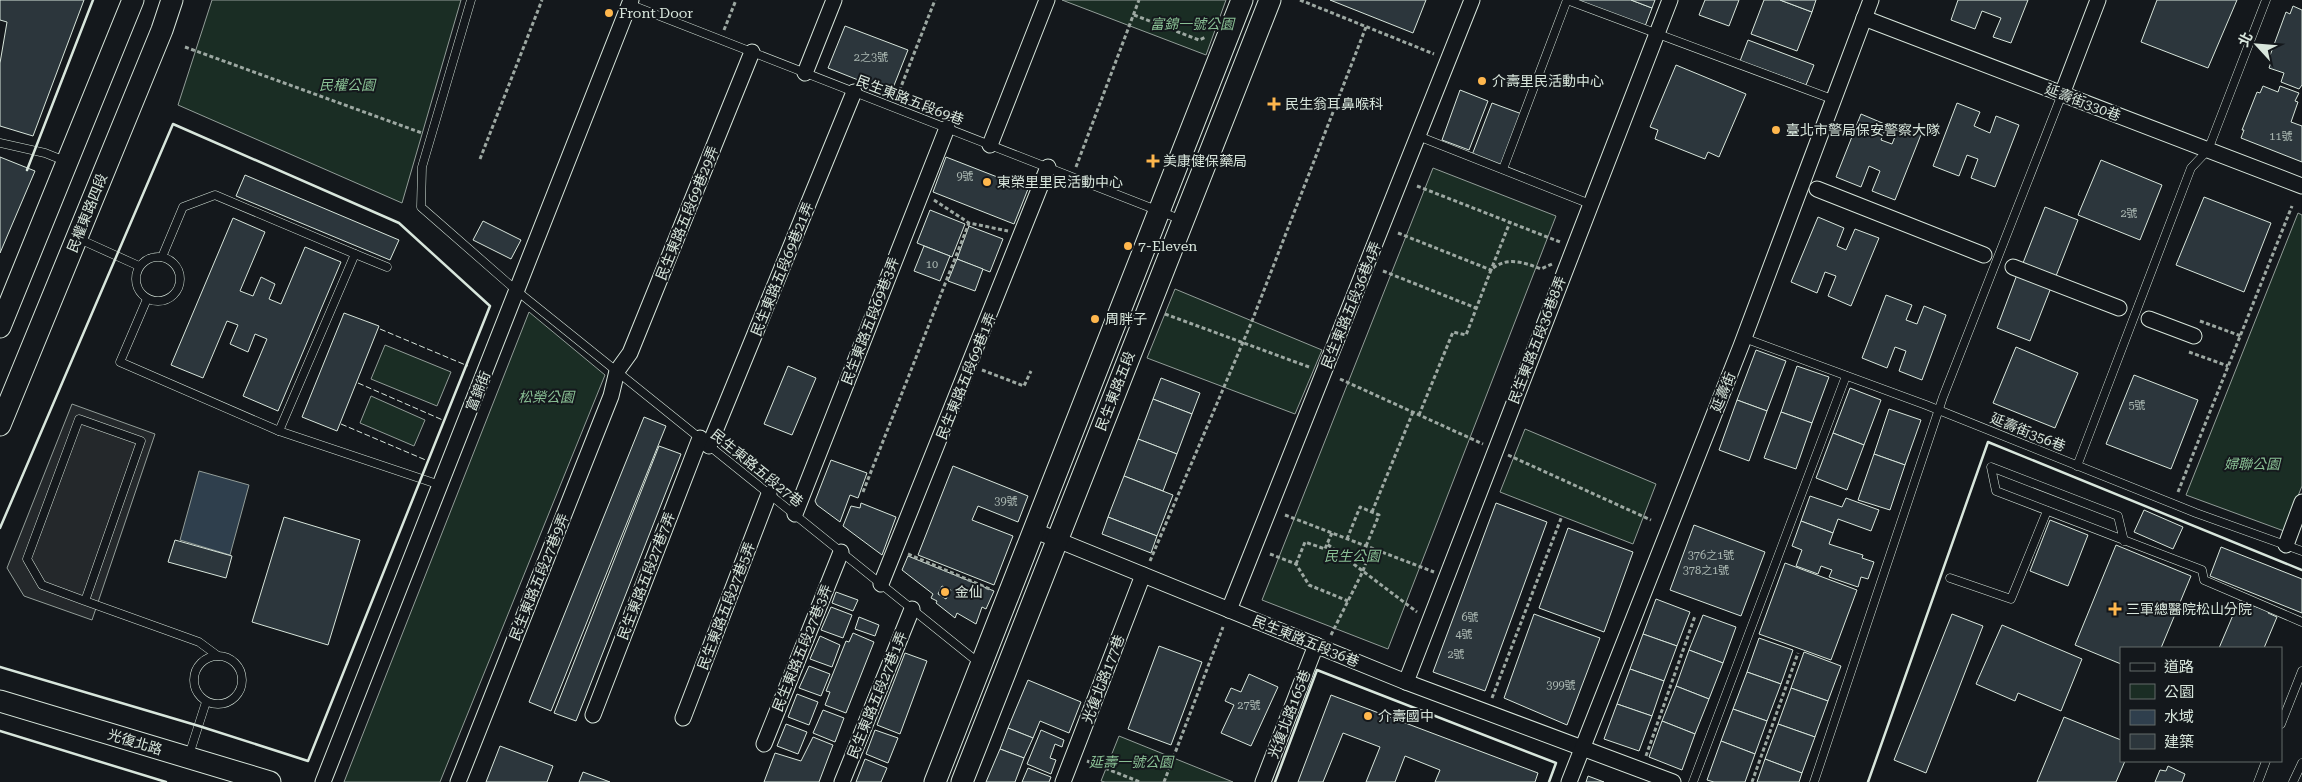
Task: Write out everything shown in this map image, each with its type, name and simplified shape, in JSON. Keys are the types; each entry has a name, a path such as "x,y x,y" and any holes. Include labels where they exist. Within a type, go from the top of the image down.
{"street":[{"path":"0,327 133,0"},
{"name":"民權東路四段","path":"0,425 162,30 172,0"},
{"path":"805,73 834,0"},
{"path":"990,145 1047,0"},
{"name":"民生東路五段","path":"935,782 1242,0"},
{"name":"民生東路五段","path":"962,782 1270,0"},
{"name":"民生東路五段36巷4弄","path":"1229,610 1472,0"},
{"name":"民生東路五段36巷8弄","path":"1406,682 1670,0"},
{"name":"延壽街","path":"1569,782 1744,338 1832,99 1871,0"},
{"path":"2062,94 2098,0"},
{"name":"富錦街","path":"323,782 517,291 626,1"},
{"name":"延壽街330巷","path":"1864,18 2302,186"},
{"name":"民生東路五段69巷29弄","path":"617,371 630,353 752,52"},
{"name":"民生東路五段69巷21弄","path":"704,442 854,92"},
{"name":"民生東路五段69巷3弄","path":"795,514 947,128"},
{"name":"民生東路五段69巷1弄","path":"881,584 970,366 1048,167"},
{"path":"1817,189 1984,255"},
{"path":"2013,267 2120,308"},
{"path":"2149,319 2194,336"},
{"name":"民生東路五段27巷9弄","path":"458,782 611,396 617,371"},
{"name":"民生東路五段27巷7弄","path":"592,715 704,442"},
{"name":"民生東路五段27巷5弄","path":"683,718 770,494"},
{"path":"2286,545 2302,502"},
{"name":"民生東路五段36巷","path":"1033,530 1057,540 1146,569 1229,610 1406,682 1673,782"},
{"name":"民生東路五段27巷3弄","path":"764,744 841,552"},
{"name":"光復北路177巷","path":"1063,782 1146,569"},
{"name":"民生東路五段27巷1弄","path":"842,782 912,609"},
{"name":"光復北路165巷","path":"1263,782 1316,645"},
{"name":"光復北路","path":"0,701 270,782"}],"lane":[{"name":"民生東路五段27巷","path":"470,0 422,167 421,206 517,291 981,664"},
{"path":"1503,170 1567,0 1832,99"},
{"path":"2077,466 2191,168 2208,150 2266,0"},
{"name":"民生東路五段69巷","path":"626,1 1182,220"},
{"path":"1814,782 1939,411 2062,94"},
{"path":"1418,136 1590,204"},
{"path":"0,143 45,153 68,162"},
{"path":"162,257 183,207 215,195 387,267"},
{"path":"77,238 139,266"},
{"path":"279,431 355,254"},
{"path":"162,257 173,263 179,274 179,286 171,297 159,301 147,299 138,290 135,278 139,266 149,258 162,257"},
{"path":"147,299 120,362 279,431 440,486"},
{"name":"延壽街356巷","path":"1744,338 1939,411 2196,513 2302,551"},
{"path":"1694,782 1846,376"},
{"path":"85,601 141,441 79,419 27,558 42,585 85,601 199,642 218,656"},
{"path":"2124,541 2118,516 1991,466 1996,492 2124,541 2202,570 2204,580 2302,622"},
{"path":"1950,578 2012,599 2047,511"},
{"path":"218,656 228,658 237,665 242,675 241,686 236,696 228,703 217,705 206,702 198,696 194,686 194,674 198,665 207,658 218,656"},
{"path":"2282,721 2302,671"},
{"path":"188,758 206,702"},
{"path":"2258,782 2266,762"},
{"path":"2293,782 2302,763"}],"path":[{"path":"480,159 542,0"},
{"path":"720,39 736,0"},
{"path":"893,107 936,0"},
{"path":"1072,176 1139,0"},
{"path":"1300,0 1448,60"},
{"path":"1134,15 1199,40 1209,34"},
{"path":"1146,569 1242,344 1366,27"},
{"path":"185,47 431,135"},
{"path":"1417,186 1560,242"},
{"path":"920,194 932,198 969,223 1022,234"},
{"path":"2178,492 2292,206"},
{"path":"1419,415 1453,332 1466,335 1510,222"},
{"path":"863,492 969,223"},
{"path":"1398,233 1491,270"},
{"path":"1491,270 1498,263 1521,261 1541,268 1552,264"},
{"path":"1383,271 1476,308"},
{"path":"1160,312 1242,344 1314,369"},
{"path":"970,366 1024,386 1031,370"},
{"path":"1340,378 1484,444"},
{"path":"1372,512 1414,412"},
{"path":"1506,454 1651,520"},
{"path":"1347,538 1360,507 1372,512 1379,515 1366,546"},
{"path":"1286,515 1435,573"},
{"path":"1492,698 1562,516"},
{"path":"1296,564 1305,542 1325,549 1332,533"},
{"path":"1327,544 1419,614"},
{"path":"1331,635 1363,571 1371,548"},
{"path":"896,550 995,591"},
{"path":"1270,554 1296,564 1309,585 1348,601"},
{"path":"1640,770 1695,616"},
{"path":"1164,782 1223,627"},
{"path":"1752,782 1798,653"},
{"path":"1086,760 1140,782"}],"green space":[{"name":"民權公園","path":"212,0 461,0 402,203 178,105"},
{"name":"富錦一號公園","path":"1062,0 1226,0 1206,55"},
{"name":"民生公園","path":"1433,168 1556,216 1388,649 1262,600"},
{"name":"婦聯公園","path":"2298,213 2302,215 2302,486 2284,531 2186,495"},
{"path":"1175,289 1322,350 1295,414 1147,358"},
{"name":"松榮公園","path":"529,312 605,375 440,782 344,782"},
{"path":"385,345 451,372 437,406 371,379"},
{"path":"371,396 425,420 414,446 360,423"},
{"path":"1525,429 1656,484 1633,544 1500,492"},
{"name":"延壽一號公園","path":"1119,736 1233,782 1101,781"}],"shaded area":[{"path":"72,404 155,434 92,620 24,596 7,568"}],"water":[{"path":"199,471 249,485 230,555 180,540"}],"building":[{"path":"0,0 84,0 33,136 0,126 0,63 7,22 0,20"},
{"path":"1330,0 1426,0 1413,33"},
{"path":"1579,0 1631,0 1652,8 1644,29 1577,3"},
{"path":"1631,0 1655,0 1652,8"},
{"path":"1705,0 1739,0 1729,26 1699,15"},
{"path":"1764,0 1780,0 1812,12 1797,51 1751,34"},
{"path":"1780,0 1816,0 1812,12"},
{"path":"1958,0 2028,0 2011,43 1993,37 2001,18 1982,11 1975,29 1951,20"},
{"path":"2157,0 2237,0 2208,68 2141,42"},
{"path":"2293,6 2302,10 2302,85 2299,89 2281,82 2284,73 2269,68 2271,62 2268,61 2286,12 2290,14"},
{"path":"845,26 908,50 891,93 828,68"},
{"path":"1748,40 1814,65 1806,85 1740,61"},
{"path":"1676,65 1746,94 1719,157 1708,152 1705,159 1655,139 1658,130 1650,127"},
{"path":"2263,86 2278,92 2280,86 2299,93 2295,101 2298,102 2291,122 2302,126 2302,162 2241,138 2244,130 2242,130 2257,92 2260,93"},
{"path":"1460,90 1488,101 1469,150 1442,140"},
{"path":"1492,103 1522,114 1502,166 1472,155"},
{"path":"1957,103 1980,112 1974,126 1990,133 1996,116 2019,125 1995,187 1971,178 1978,159 1967,155 1959,176 1933,166"},
{"path":"1861,114 1887,125 1881,140 1892,144 1900,124 1922,132 1895,200 1872,191 1880,171 1869,166 1861,187 1836,177"},
{"path":"0,157 35,171 0,253"},
{"path":"946,157 1028,189 1014,224 933,192"},
{"path":"2101,160 2162,185 2140,240 2078,215"},
{"path":"245,175 399,240 390,260 236,196"},
{"path":"2204,197 2271,223 2244,292 2176,265"},
{"path":"2045,207 2078,220 2056,276 2023,263"},
{"path":"930,210 965,224 952,257 917,243"},
{"path":"1818,217 1844,228 1837,246 1846,250 1855,229 1879,238 1851,306 1828,296 1836,276 1825,272 1817,293 1791,282"},
{"path":"233,218 265,232 240,291 253,296 261,277 275,284 269,299 281,304 305,247 341,262 278,411 243,396 267,339 255,334 248,352 230,344 238,325 227,321 203,378 171,365"},
{"path":"483,221 521,240 511,259 473,240"},
{"path":"969,226 1003,239 990,272 957,259"},
{"path":"924,246 950,256 940,281 914,271"},
{"path":"957,259 983,269 975,291 948,281"},
{"path":"2018,272 2052,285 2030,341 1997,328"},
{"path":"1886,295 1912,305 1906,320 1917,324 1924,306 1946,315 1922,380 1899,371 1906,351 1895,347 1887,368 1862,358"},
{"path":"344,313 379,326 337,431 302,417"},
{"path":"2016,347 2078,373 2055,428 1993,403"},
{"path":"1756,350 1786,361 1767,411 1737,400"},
{"path":"788,366 816,378 792,435 764,424"},
{"path":"1797,366 1829,377 1812,423 1781,412"},
{"path":"2134,375 2198,400 2171,469 2106,444"},
{"path":"1161,378 1200,393 1192,414 1153,399"},
{"path":"1850,388 1881,400 1864,445 1833,433"},
{"path":"1153,399 1192,414 1177,454 1138,439"},
{"path":"1737,400 1767,411 1749,461 1719,450"},
{"path":"1889,409 1921,420 1905,465 1874,454"},
{"path":"1781,412 1812,423 1796,469 1764,458"},
{"path":"644,417 666,426 551,711 529,702"},
{"path":"1833,433 1864,445 1847,490 1816,478"},
{"path":"1138,439 1177,454 1163,491 1124,476"},
{"path":"659,446 681,454 576,721 554,713"},
{"path":"1874,454 1905,465 1890,510 1858,500"},
{"path":"831,460 867,473 858,498 850,495 840,522 817,505 815,501"},
{"path":"953,466 1028,496 1018,522 978,506 972,520 1013,536 994,585 918,555"},
{"path":"1124,476 1173,495 1157,536 1108,517"},
{"path":"1810,496 1842,507 1846,498 1879,510 1871,531 1838,519 1833,533 1801,521"},
{"path":"861,503 896,517 882,555 843,526 851,506 860,508"},
{"path":"1496,503 1547,522 1485,691 1433,672"},
{"path":"2144,510 2183,527 2173,549 2134,532"},
{"path":"284,517 360,540 328,645 252,622"},
{"path":"1108,517 1157,536 1151,553 1102,534"},
{"path":"2050,520 2088,535 2068,586 2030,571"},
{"path":"1801,521 1833,533 1829,544 1863,555 1862,558 1874,562 1868,579 1861,577 1858,587 1829,577 1832,570 1821,566 1818,574 1796,566 1802,550 1792,546"},
{"path":"1694,525 1765,552 1741,616 1670,590"},
{"path":"1568,528 1633,552 1604,632 1539,608"},
{"path":"175,540 232,556 226,578 168,562"},
{"path":"2116,545 2191,576 2161,647 2120,647 2120,664 2075,645"},
{"path":"2221,547 2302,579 2302,613 2210,576"},
{"path":"908,556 994,591 986,609 982,607 976,624 957,613 955,618 936,603 937,601 931,598 933,594 902,570"},
{"path":"1785,563 1857,590 1831,660 1759,634"},
{"name":"金仙","path":"942,586 951,590 946,599 938,594"},
{"path":"836,592 858,600 853,611 832,603"},
{"path":"1656,599 1690,612 1677,646 1643,634"},
{"path":"2239,601 2269,611 2268,613 2277,617 2264,647 2219,647"},
{"path":"831,607 852,615 843,638 821,630"},
{"path":"1534,614 1600,638 1567,725 1504,698"},
{"path":"1952,614 1983,626 1926,773 1894,760"},
{"path":"1703,615 1736,627 1723,663 1689,650"},
{"path":"859,617 879,625 875,636 855,629"},
{"path":"2002,625 2082,659 2061,711 2018,693 2015,701 1976,684"},
{"path":"853,633 874,642 846,713 825,705 830,692 826,691 846,641 849,642"},
{"path":"1643,634 1677,646 1664,681 1630,669"},
{"path":"820,636 840,645 832,667 810,659"},
{"path":"1759,638 1793,650 1781,684 1747,672"},
{"path":"1159,646 1202,662 1171,745 1128,729"},
{"path":"1689,650 1723,663 1709,699 1676,686"},
{"path":"1804,652 1841,666 1828,701 1791,688"},
{"path":"905,653 927,661 900,734 877,725"},
{"path":"809,666 830,674 821,696 799,688"},
{"path":"1630,669 1664,681 1652,716 1617,704"},
{"path":"1747,672 1781,684 1767,721 1733,709"},
{"path":"1249,674 1278,687 1251,746 1221,733 1234,705 1225,701 1231,688 1241,692"},
{"path":"1028,680 1081,702 1069,733 1040,721 1033,738 1008,728"},
{"path":"1676,686 1709,699 1695,734 1662,721"},
{"path":"1791,688 1828,701 1815,737 1778,724"},
{"path":"797,694 818,702 809,725 788,717"},
{"path":"1331,695 1538,773 1535,782 1435,782 1440,770 1405,756 1395,782 1366,782 1380,747 1343,733 1323,782 1298,782"},
{"path":"1617,704 1652,716 1639,751 1604,739"},
{"path":"1733,709 1767,721 1755,754 1721,741"},
{"path":"823,710 844,718 835,742 813,733"},
{"path":"2064,717 2120,740 2120,762 2125,762 2116,782 2037,782"},
{"path":"1662,721 1695,734 1682,770 1649,757"},
{"path":"786,724 807,732 798,754 777,746"},
{"path":"1778,724 1815,737 1802,773 1765,759"},
{"path":"1008,728 1033,738 1024,758 1000,749"},
{"path":"875,730 898,738 888,763 866,754"},
{"path":"1041,730 1064,740 1062,747 1055,744 1050,758 1056,760 1051,774 1027,764"},
{"path":"813,737 833,745 819,782 764,782 775,753 801,761"},
{"path":"1721,741 1755,754 1745,782 1714,782 1707,780"},
{"path":"500,746 553,766 547,782 486,782"},
{"path":"1000,749 1024,758 1015,782 986,782"},
{"path":"865,759 887,768 881,782 856,782"},
{"path":"1765,759 1802,773 1799,782 1757,782"},
{"path":"2168,766 2185,774 2182,782 2155,782 2160,770 2166,771"},
{"path":"1028,768 1051,777 1049,782 1022,782"},
{"path":"583,772 610,782 579,782"},
{"path":"1588,776 1604,782 1586,782"}],"fence":[{"path":"380,329 468,366"},
{"path":"358,383 445,421"},
{"path":"341,424 428,461"}],"wall":[{"path":"27,170 93,0"},
{"path":"0,528 173,124 399,223 490,306 308,761 199,726 0,667"},
{"path":"1868,782 1988,442 2302,570"},
{"path":"1275,782 1317,670 1556,763 1549,782"},
{"path":"0,731 166,782"}],"place":[{"name":"Front Door","path":"609,13"},
{"name":"介壽里民活動中心","path":"1482,81"},
{"name":"民生翁耳鼻喉科","path":"1274,104"},
{"name":"臺北市警局保安警察大隊","path":"1776,130"},
{"name":"美康健保藥局","path":"1153,161"},
{"name":"東榮里里民活動中心","path":"987,182"},
{"name":"7-Eleven","path":"1128,246"},
{"name":"周胖子","path":"1095,319"},
{"name":"金仙","path":"945,592"},
{"name":"三軍總醫院松山分院","path":"2115,609"},
{"name":"介壽國中","path":"1368,716"}]}
